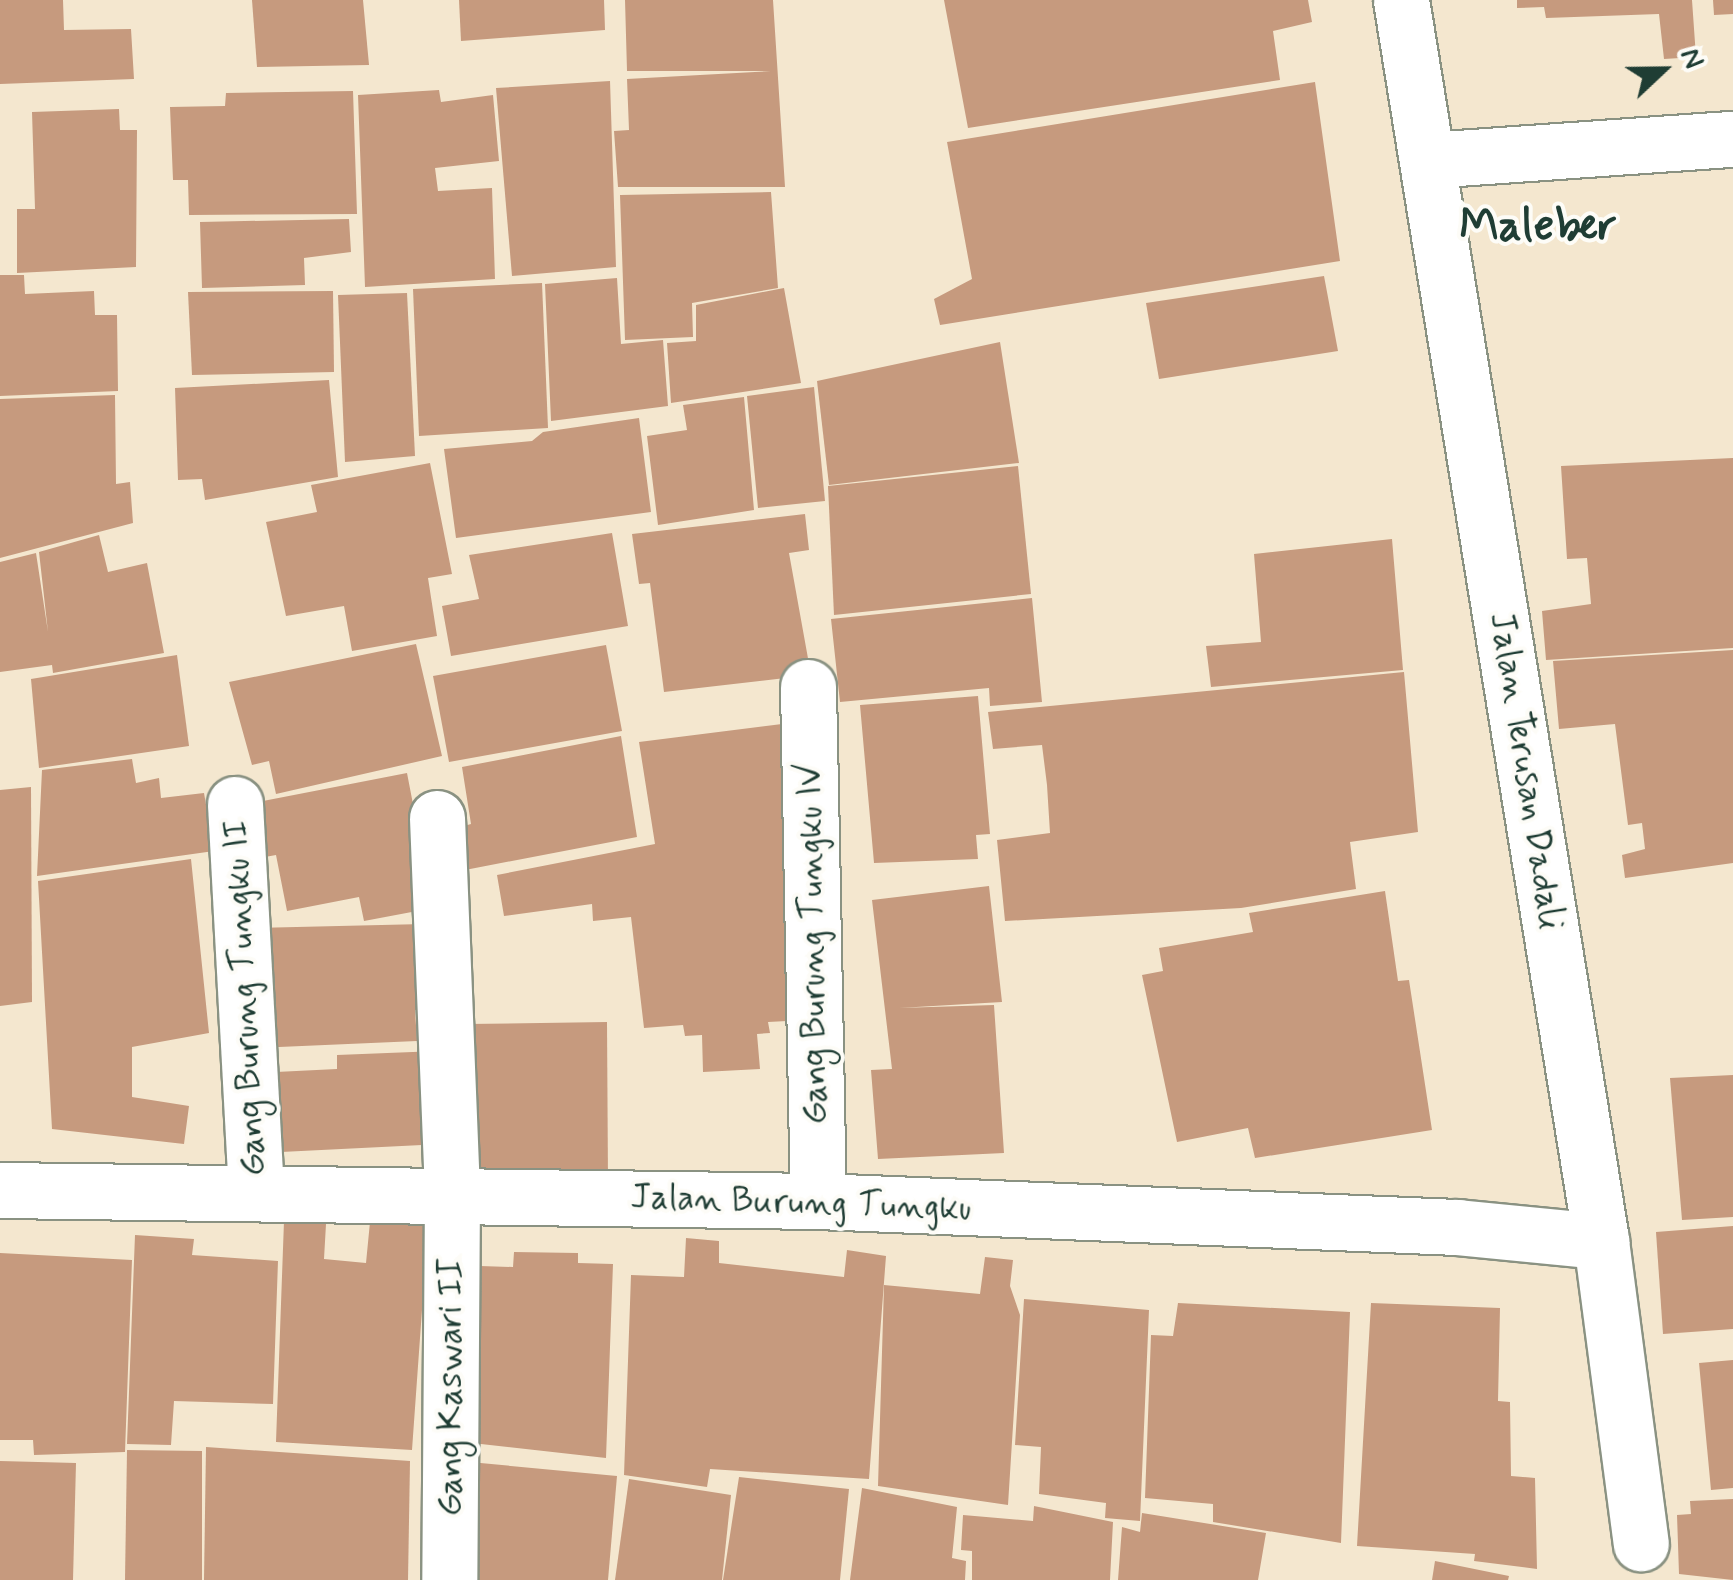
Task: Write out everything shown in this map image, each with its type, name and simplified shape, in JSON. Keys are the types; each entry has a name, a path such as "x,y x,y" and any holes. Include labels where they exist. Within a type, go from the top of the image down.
{"street":[{"name":"Jalan Terusan Dadali","path":"1401,0 1601,1241 1641,1543"},
{"path":"1429,160 1733,139"},
{"name":"Gang Burung Tungku IV","path":"808,687 818,1201"},
{"name":"Gang Burung Tungku II","path":"235,804 256,1192"},
{"name":"Gang Kaswari II","path":"437,818 452,1195 449,1580"},
{"name":"Jalan Burung Tungku","path":"0,1190 818,1201 1457,1228 1601,1241"}],"building":[{"path":"0,0 63,0 64,30 131,29 134,79 0,84"},
{"path":"252,0 363,0 369,65 257,67"},
{"path":"459,0 604,0 605,30 461,41"},
{"path":"625,0 773,0 785,187 618,187 614,131 629,130 627,79 771,71 627,71"},
{"path":"944,0 1308,0 1312,22 1273,31 1280,80 968,128"},
{"path":"1517,0 1692,0 1696,57 1664,59 1659,14 1546,18 1544,7 1517,8"},
{"path":"1713,0 1733,0 1733,14 1714,15"},
{"path":"610,81 616,267 512,276 496,88"},
{"path":"1315,82 1340,261 940,325 934,299 972,279 947,142"},
{"path":"439,90 441,102 493,95 499,161 435,168 438,191 492,188 495,279 365,287 358,95"},
{"path":"353,91 357,214 189,215 188,180 173,180 170,107 225,106 226,93"},
{"path":"119,109 120,130 137,130 136,267 17,273 17,209 35,209 32,112"},
{"path":"771,192 778,288 692,303 693,337 625,340 620,195"},
{"path":"349,219 351,252 304,258 305,285 202,288 200,222"},
{"path":"0,275 24,275 25,294 94,291 95,315 117,315 118,391 0,396"},
{"path":"1324,276 1338,351 1159,379 1146,303"},
{"path":"617,278 621,344 663,340 668,406 551,421 545,284"},
{"path":"542,283 548,428 419,436 413,289"},
{"path":"784,288 801,383 671,403 667,343 696,341 696,305"},
{"path":"333,291 334,372 192,375 188,292"},
{"path":"407,293 415,456 345,462 338,295"},
{"path":"1000,342 1019,463 829,485 817,381"},
{"path":"329,380 338,477 205,500 202,479 178,480 175,388"},
{"path":"814,387 825,501 758,508 747,396"},
{"path":"115,395 116,484 130,482 133,523 0,558 0,399"},
{"path":"744,397 754,510 658,525 647,436 687,430 683,405"},
{"path":"639,418 651,512 456,538 444,449 532,441 543,432"},
{"path":"1733,458 1733,648 1546,660 1542,611 1591,604 1587,558 1567,559 1561,466"},
{"path":"430,463 452,574 428,578 437,636 352,651 344,606 286,616 266,522 317,512 311,485"},
{"path":"1018,466 1031,594 834,615 828,486"},
{"path":"805,514 809,550 789,553 811,675 664,692 650,583 639,584 632,534"},
{"path":"612,533 628,626 451,656 442,606 479,599 469,555"},
{"path":"99,535 108,572 147,563 164,653 53,673 52,665 0,672 0,562 36,553 48,632 39,552"},
{"path":"1392,539 1403,670 1211,687 1206,646 1261,642 1254,554"},
{"path":"1032,598 1042,702 990,706 989,688 840,702 831,619"},
{"path":"416,644 442,756 276,794 269,761 252,765 229,682"},
{"path":"606,645 622,731 449,762 433,676"},
{"path":"1733,650 1733,863 1625,878 1622,855 1645,849 1642,823 1628,825 1615,724 1559,729 1553,661"},
{"path":"177,655 189,746 39,768 31,679"},
{"path":"1404,672 1418,832 1350,842 1356,889 1241,908 1005,921 997,840 1050,833 1047,785 1042,745 993,749 988,712"},
{"path":"978,696 990,834 976,835 978,859 874,863 860,705"},
{"path":"790,723 806,1020 768,1022 770,1033 757,1034 760,1069 703,1072 702,1035 685,1036 683,1025 644,1028 631,917 593,921 592,904 504,916 497,875 655,844 639,742"},
{"path":"621,736 637,837 465,870 457,828 471,824 462,767"},
{"path":"132,759 136,783 159,778 161,798 204,793 214,851 37,876 42,770"},
{"path":"407,773 433,908 364,921 359,897 287,911 276,855 254,859 243,805"},
{"path":"31,787 32,1002 0,1006 0,790"},
{"path":"191,859 209,1033 132,1047 132,1097 189,1106 184,1144 52,1129 38,881"},
{"path":"989,886 1002,1002 899,1008 994,1005 1004,1153 878,1159 871,1070 892,1069 872,900"},
{"path":"1385,891 1398,981 1409,980 1432,1130 1255,1158 1248,1128 1177,1142 1142,975 1163,971 1159,948 1253,932 1249,913"},
{"path":"424,924 432,1009 415,1010 417,1041 256,1048 252,928"},
{"path":"607,1022 608,1182 469,1184 467,1024"},
{"path":"438,1051 442,1144 281,1152 276,1072 337,1069 337,1055"},
{"path":"1733,1075 1733,1217 1682,1220 1670,1078"},
{"path":"284,1221 326,1224 324,1259 366,1263 370,1222 428,1226 412,1450 276,1442"},
{"path":"1733,1226 1733,1329 1663,1334 1656,1232"},
{"path":"135,1235 194,1239 192,1255 278,1261 273,1404 174,1401 171,1445 127,1444"},
{"path":"686,1238 719,1241 719,1263 844,1277 847,1250 886,1256 869,1479 710,1469 707,1487 624,1475 631,1275 684,1277"},
{"path":"514,1252 578,1253 578,1263 613,1264 606,1458 472,1443 480,1266 513,1267"},
{"path":"0,1253 132,1260 125,1452 34,1455 33,1440 0,1440"},
{"path":"985,1257 1013,1260 1010,1286 1020,1315 1008,1505 878,1486 884,1285 980,1294"},
{"path":"1024,1299 1149,1310 1140,1521 1105,1518 1106,1503 1039,1494 1041,1447 1015,1445"},
{"path":"1178,1303 1350,1312 1341,1543 1213,1522 1213,1504 1145,1498 1151,1335 1173,1336"},
{"path":"1371,1303 1500,1308 1498,1401 1510,1402 1511,1476 1535,1478 1537,1569 1474,1561 1475,1554 1357,1546"},
{"path":"1733,1360 1733,1488 1711,1490 1699,1363"},
{"path":"206,1447 410,1461 408,1580 204,1580"},
{"path":"127,1450 202,1451 202,1580 125,1580"},
{"path":"0,1461 76,1463 73,1580 0,1580"},
{"path":"459,1461 617,1476 608,1580 458,1580"},
{"path":"739,1477 849,1489 840,1580 723,1580"},
{"path":"629,1479 731,1495 722,1580 615,1580"},
{"path":"862,1488 957,1507 952,1558 966,1561 965,1580 850,1580"},
{"path":"1733,1499 1733,1580 1679,1574 1677,1515 1691,1514 1690,1501"},
{"path":"1034,1506 1113,1522 1110,1580 972,1580 972,1551 961,1550 963,1515 1033,1521"},
{"path":"1142,1513 1266,1533 1258,1580 1118,1580 1122,1527 1140,1532"},
{"path":"1435,1561 1509,1576 1508,1580 1432,1580"}],"district":[{"name":"Maleber","path":"1538,227"}]}
